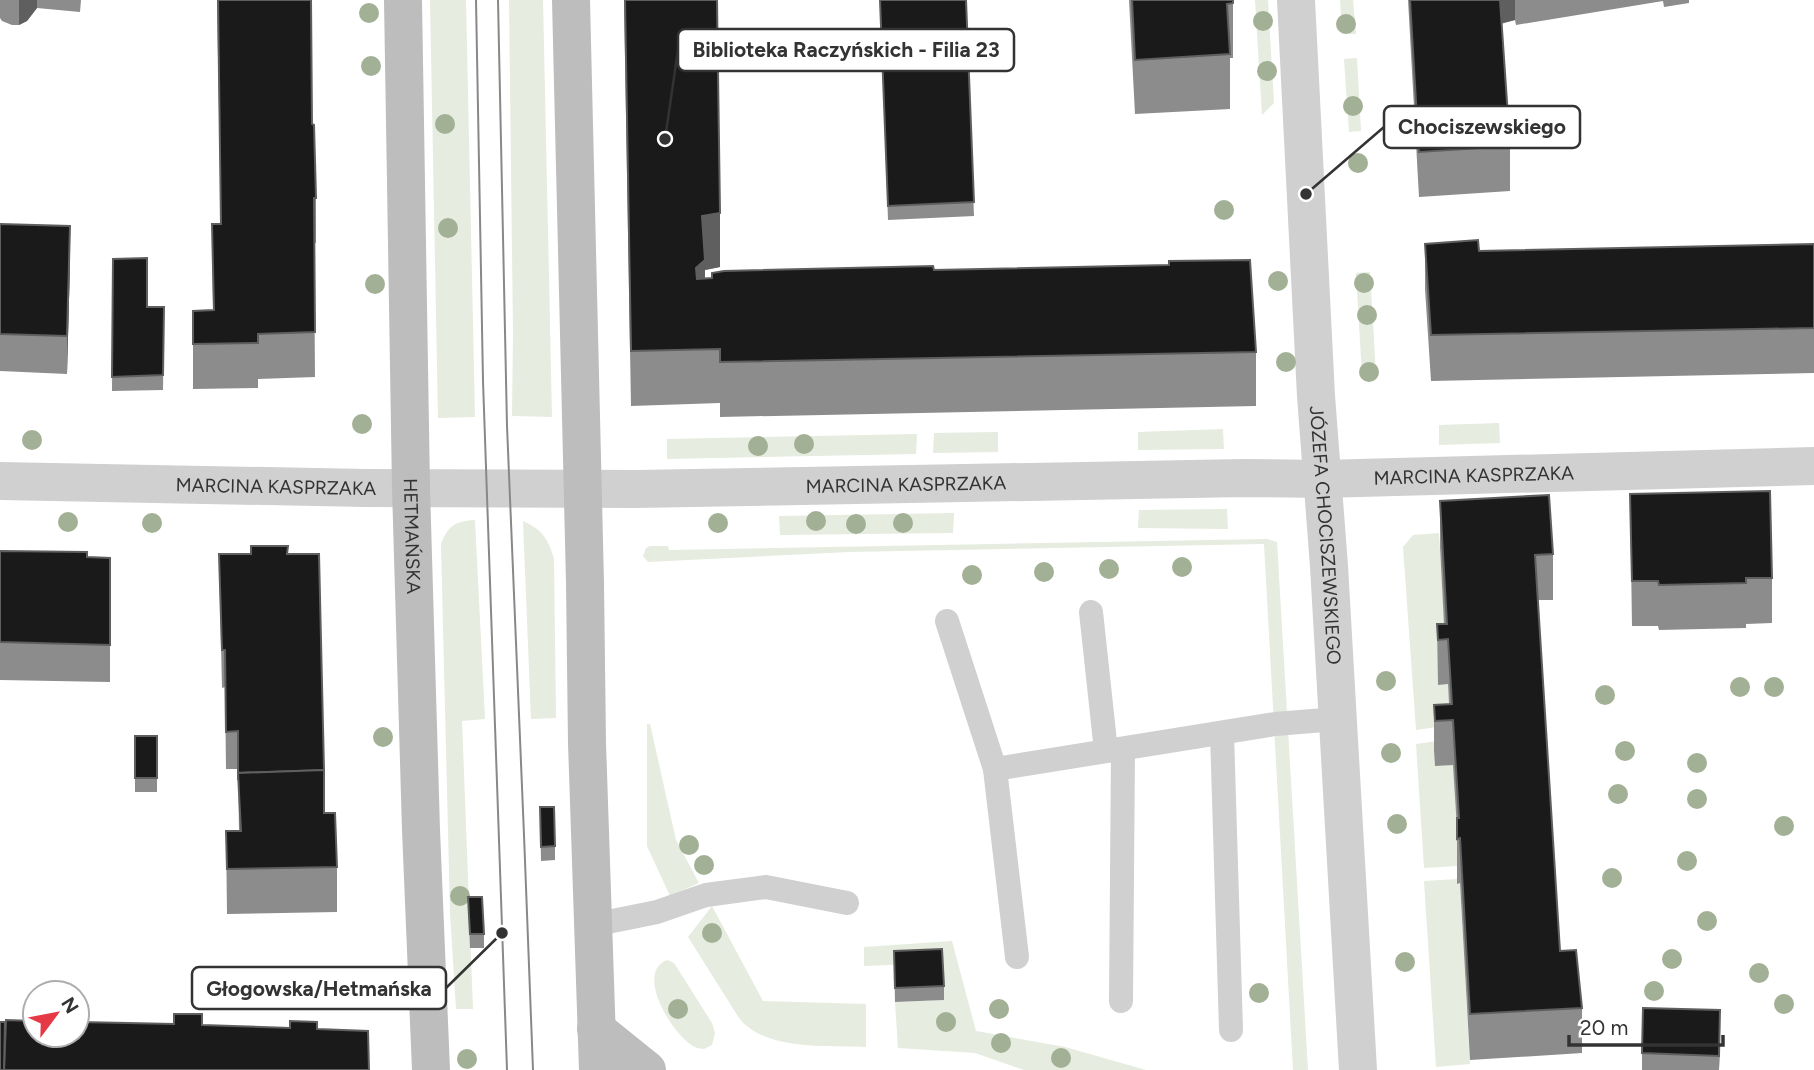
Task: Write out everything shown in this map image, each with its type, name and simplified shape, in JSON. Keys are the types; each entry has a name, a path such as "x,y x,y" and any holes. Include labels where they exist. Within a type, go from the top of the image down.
{"main road":[{"name":"HETMAŃSKA","path":"403,0 411,488 431,1070"},
{"path":"571,0 587,743 598,1070"},
{"path":"596,1029 648,1070"}],"street":[{"name":"JÓZEFA CHOCISZEWSKIEGO","path":"1296,0 1314,355 1358,1070"},
{"name":"MARCINA KASPRZAKA","path":"0,481 583,489 1322,479 1814,466"}],"lane":[{"path":"1091,612 1115,750 1121,1001"},
{"path":"947,621 995,769 1017,957"},
{"path":"995,769 1275,724 1337,719"},
{"path":"1222,733 1231,1030"},
{"path":"593,925 657,912 706,894 766,887 848,903"}],"shaded area":[{"path":"430,0 466,0 475,417 438,418"},
{"path":"509,0 543,0 552,417 512,416"},
{"path":"1255,0 1268,0 1274,103 1262,115"},
{"path":"1340,0 1353,0 1356,34 1342,34"},
{"path":"1357,58 1361,131 1349,132 1344,59"},
{"path":"1370,272 1376,375 1362,376 1356,273"},
{"path":"1499,423 1500,443 1439,445 1439,425"},
{"path":"1223,429 1224,449 1138,450 1138,432"},
{"path":"998,432 998,452 933,453 934,433"},
{"path":"917,434 916,454 667,459 667,439"},
{"path":"1227,509 1228,529 1138,528 1139,510"},
{"path":"954,513 953,533 780,535 779,516"},
{"path":"475,520 485,719 462,721 473,1009 456,1009 450,913 441,544 453,526"},
{"path":"523,521 544,536 554,559 556,718 531,719"},
{"path":"1439,533 1447,669 1438,684 1448,684 1450,725 1416,730 1403,547 1413,535"},
{"path":"1267,539 1277,542 1308,1070 1293,1070 1264,544 849,552 648,562 643,556 646,548 650,546 668,546 669,550"},
{"path":"647,724 650,724 676,840 699,883 670,896 647,846"},
{"path":"1452,739 1459,863 1457,866 1424,868 1416,744"},
{"path":"1457,879 1457,883 1460,883 1470,1064 1436,1067 1424,881"},
{"path":"712,906 763,1001 866,1004 866,1047 798,1044 764,1036 750,1029 739,1018 688,937"},
{"path":"952,941 976,1031 1065,1047 1146,1070 1024,1070 975,1053 898,1048 895,1002 944,1000 942,963 864,966 864,947"},
{"path":"667,960 674,963 712,1023 715,1033 712,1045 704,1049 694,1047 685,1040 660,1004 654,977 658,967"}],"building":[{"path":"218,0 311,0 312,124 316,198 315,332 258,334 258,343 193,344 193,311 214,310 212,224 221,224"},
{"path":"625,0 717,0 720,213 702,216 705,260 696,268 697,279 712,278 712,273 724,271 933,266 934,270 1169,265 1169,261 1250,260 1256,352 720,362 720,349 631,351"},
{"path":"880,0 966,0 974,202 888,206"},
{"path":"1132,0 1233,0 1233,3 1227,4 1230,54 1135,60"},
{"path":"1410,0 1500,0 1510,146 1419,152"},
{"path":"0,224 70,226 67,336 0,334"},
{"path":"1478,240 1479,251 1814,244 1814,328 1431,335 1425,244"},
{"path":"147,258 147,307 164,307 163,375 112,377 113,259"},
{"path":"1770,491 1772,578 1746,578 1746,583 1659,585 1658,581 1632,581 1630,494"},
{"path":"1549,495 1553,554 1535,555 1560,951 1576,950 1582,1008 1470,1014 1460,838 1457,839 1459,818 1453,720 1435,721 1434,705 1452,704 1448,639 1438,640 1437,624 1447,624 1440,501"},
{"path":"251,546 288,546 287,554 319,554 324,770 238,773 238,731 226,732 225,650 222,650 219,554 251,554"},
{"path":"0,551 87,552 87,557 110,558 110,645 0,642"},
{"path":"135,736 157,736 157,778 135,778"},
{"path":"324,770 324,813 335,813 337,867 227,869 226,831 241,831 238,773"},
{"path":"540,807 554,807 555,846 541,847"},
{"path":"468,897 482,897 484,934 470,934"},
{"path":"942,949 944,986 895,988 894,951"},
{"path":"1643,1008 1720,1010 1719,1056 1642,1053"},
{"path":"174,1014 202,1014 202,1025 290,1028 290,1021 317,1022 317,1029 368,1031 369,1070 4,1070 6,1020 21,1021 21,1049 91,1049 91,1022 174,1024"},
{"path":"0,1022 5,1022 4,1070 0,1070"}],"tram line":[{"path":"476,0 483,381 507,1070"},
{"path":"498,0 507,426 533,1070"}],"place":[{"name":"Biblioteka Raczyńskich - Filia 23","path":"665,139"},
{"name":"Chociszewskiego","path":"1306,194"},
{"name":"Głogowska/Hetmańska","path":"502,933"}]}
